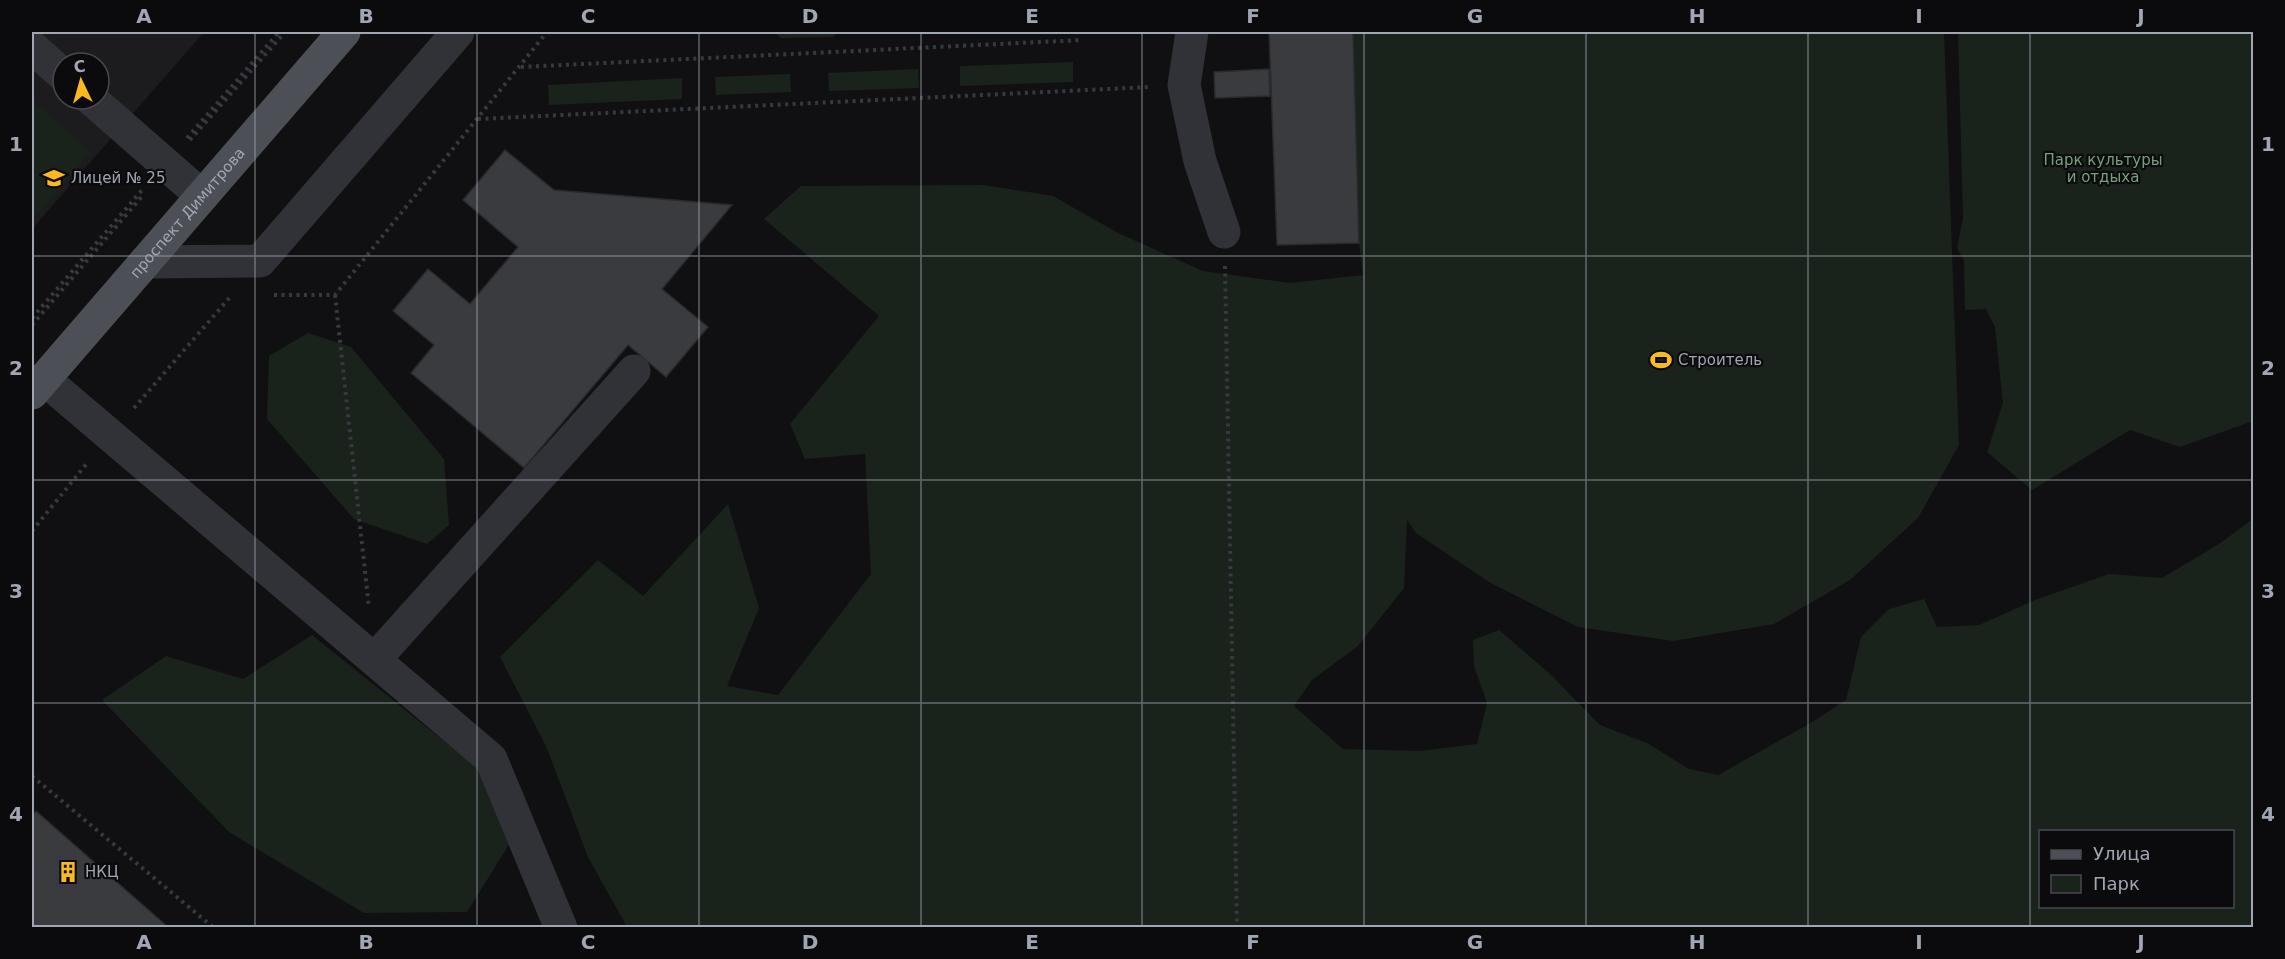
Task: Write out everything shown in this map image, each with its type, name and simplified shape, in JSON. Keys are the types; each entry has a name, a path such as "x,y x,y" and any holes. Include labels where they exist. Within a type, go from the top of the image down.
{"main road":[{"name":"проспект Димитрова","path":"38,386 344,32"}],"lane":[{"path":"145,262 260,261 458,32"},
{"path":"1192,32 1184,85 1200,161 1224,232"},
{"path":"32,47 51,64"},
{"path":"105,111 202,196"},
{"path":"375,659 634,371"},
{"path":"38,386 110,435 491,759 561,927"}],"path":[{"path":"375,659 335,295 547,32"},
{"path":"520,67 1082,40"},
{"path":"477,119 1184,85"},
{"path":"1224,232 1237,927"},
{"path":"32,531 110,435 232,295"},
{"path":"266,295 335,295"},
{"path":"32,776 214,927"}],"shaded area":[{"name":"Лицей № 25","path":"32,32 204,32 32,229"}],"green space":[{"path":"774,32 836,32 834,37 781,38"},
{"path":"1353,32 1944,32 1959,445 1918,518 1850,580 1774,624 1673,641 1578,627 1489,582 1416,533 1407,520 1404,588 1358,646 1312,680 1294,706 1343,749 1420,751 1477,744 1487,703 1474,666 1473,640 1499,630 1549,673 1600,725 1647,743 1689,769 1718,775 1809,724 1846,700 1861,637 1889,609 1924,599 1937,627 1979,625 2035,600 2109,574 2162,578 2219,544 2253,519 2253,927 627,927 588,857 546,746 500,657 598,560 643,596 728,504 759,608 727,686 778,695 871,574 865,454 805,459 790,424 879,316 764,219 801,186 984,185 1053,196 1118,233 1203,271 1290,283 1363,275 1359,243"},
{"name":"Парк культуры и отдыха","path":"1958,32 2253,32 2253,421 2180,447 2130,430 2032,490 1987,452 2003,403 1995,327 1986,309 1965,310 1964,262 1957,247 1963,218"},
{"path":"1073,62 1073,82 960,86 960,66"},
{"path":"918,69 919,88 829,91 828,73"},
{"path":"790,74 791,92 716,95 715,77"},
{"path":"682,78 682,99 549,105 548,85"},
{"path":"32,100 91,152 32,220"},
{"path":"308,333 351,347 444,459 449,525 427,544 354,519 267,419 269,356"},
{"path":"312,635 480,770 510,843 467,912 364,913 229,832 102,700 166,656 243,679"}],"building":[{"path":"1269,32 1353,32 1359,243 1277,245"},
{"path":"1269,69 1270,96 1215,98 1214,72"},
{"path":"505,150 554,190 732,205 662,289 708,327 666,377 628,345 524,468 411,373 434,345 393,311 428,269 470,304 518,247 463,200"},
{"name":"НКЦ","path":"36,811 169,928 32,928 32,816"}],"place":[{"name":"Лицей № 25","path":"54,178"},
{"name":"Строитель","path":"1661,360"},
{"name":"НКЦ","path":"68,872"}]}
